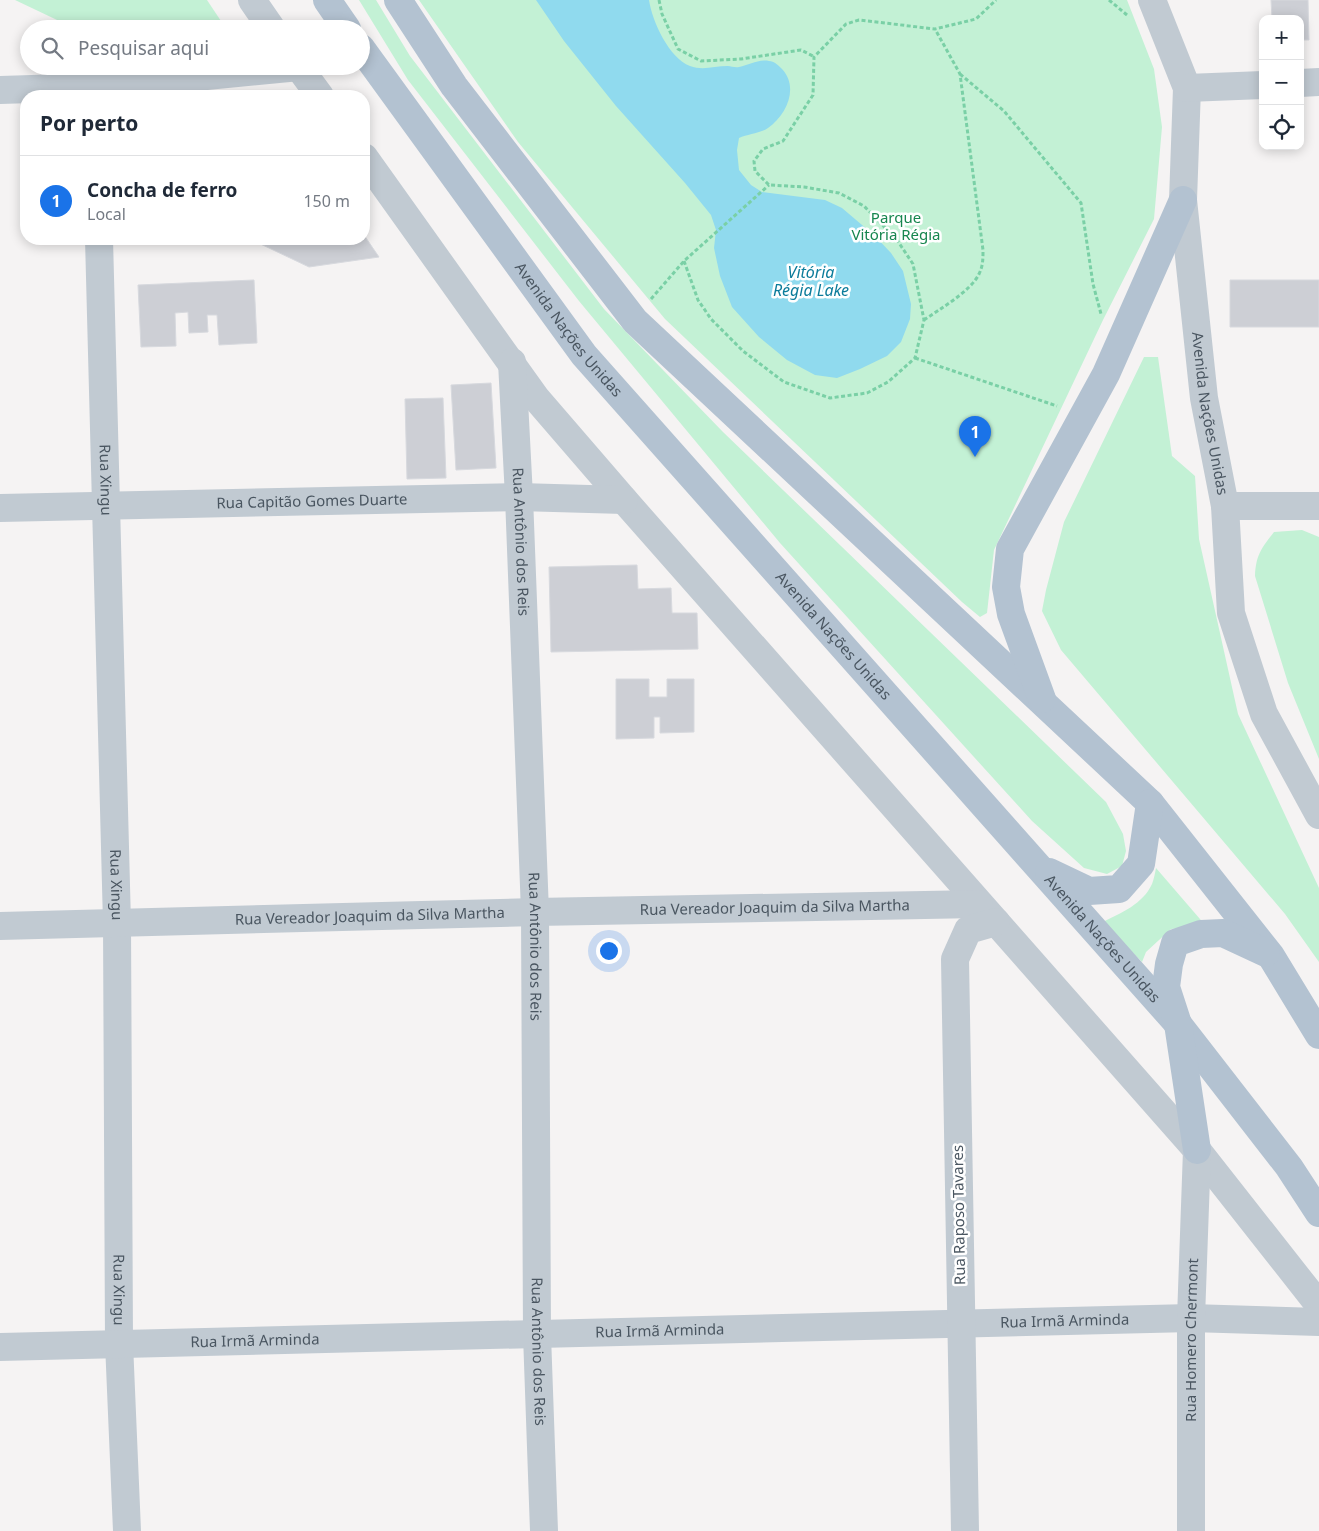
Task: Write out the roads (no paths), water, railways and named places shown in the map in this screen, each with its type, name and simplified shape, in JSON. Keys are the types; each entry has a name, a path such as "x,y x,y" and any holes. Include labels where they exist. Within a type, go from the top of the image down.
{"main road":[{"path":"327,0 341,20"},
{"path":"398,0 454,86 635,321 1150,803 1271,956 1319,1035"},
{"name":"Avenida Nações Unidas","path":"370,60 584,355 1178,1024 1289,1167 1319,1213"},
{"path":"1045,705 1011,614 1006,587 1010,549 1106,374 1183,200"},
{"path":"1036,866 1089,891 1119,890 1141,864 1150,803"},
{"path":"1197,1150 1178,1024 1166,987 1169,964 1175,943 1201,934 1223,933 1271,956"}],"street":[{"path":"252,0 266,20"},
{"name":"Avenida Nações Unidas","path":"1152,0 1186,88 1183,200 1204,398 1225,506 1231,613 1264,714 1319,815"},
{"path":"104,90 231,75"},
{"path":"305,75 316,90"},
{"path":"1304,83 1319,82"},
{"path":"1186,88 1259,84"},
{"path":"0,90 20,90"},
{"path":"370,165 536,398 1197,1150 1319,1305"},
{"name":"Rua Xingu","path":"99,245 117,923 119,1343 127,1531"},
{"name":"Rua Antônio dos Reis","path":"512,362 534,912 537,1335 544,1531"},
{"name":"Rua Capitão Gomes Duarte","path":"0,508 518,497 624,500"},
{"path":"1225,506 1319,506"},
{"name":"Rua Vereador Joaquim da Silva Martha","path":"0,926 534,912 988,913"},
{"name":"Rua Raposo Tavares","path":"965,1531 960,1323 956,959 968,930 988,913"},
{"name":"Rua Homero Chermont","path":"1192,1531 1191,1318 1197,1150"},
{"name":"Rua Irmã Arminda","path":"0,1347 1191,1318 1319,1322"}],"water":[{"name":"Vitória Régia Lake","path":"536,0 649,0 654,18 663,38 682,62 699,68 738,67 758,61 773,62 779,66 787,76 790,84 790,92 785,108 781,116 768,128 739,138 737,150 739,170 751,185 762,192 825,200 842,208 875,236 891,253 903,271 911,304 910,319 901,342 887,356 837,378 815,375 787,360 759,337 732,307 720,276 714,248 716,230 711,215 616,106 564,41"}],"place":[{"name":"Concha de ferro","path":"975,457"}],"park label":[{"name":"Parque Vitória Régia","path":"896,226"}]}
